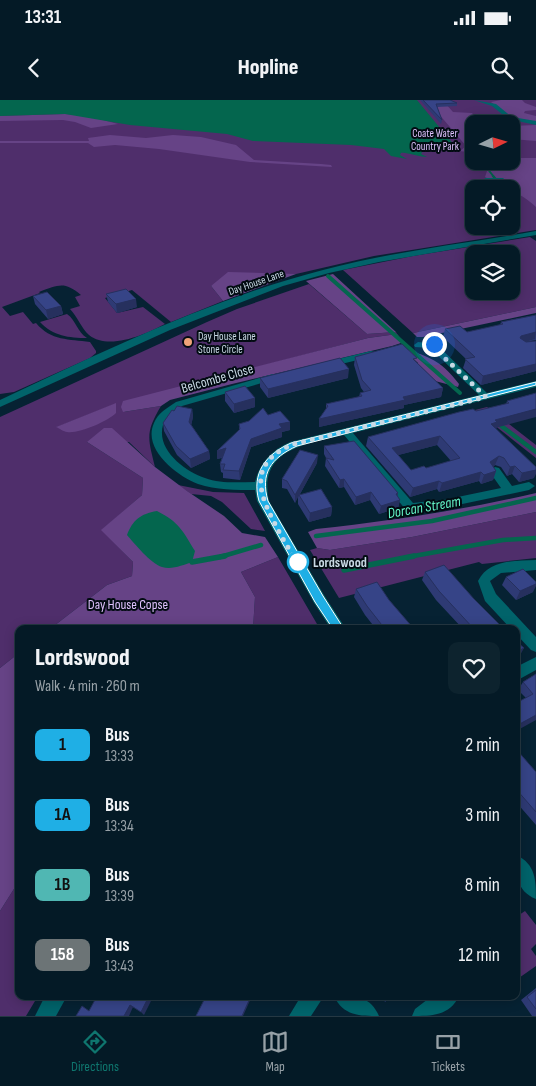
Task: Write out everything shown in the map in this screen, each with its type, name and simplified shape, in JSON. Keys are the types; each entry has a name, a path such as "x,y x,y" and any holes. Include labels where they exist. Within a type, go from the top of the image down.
{"street":[{"path":"476,100 494,105 510,118 536,123"},
{"name":"Day House Lane","path":"2,402 233,302 313,275 374,260 536,232"},
{"path":"418,345 434,344 486,397"},
{"path":"312,368 374,356"},
{"name":"Belcombe Close","path":"260,486 213,484 193,478 177,467 165,454 156,439 156,429 165,413 178,404 240,385 291,373"},
{"path":"337,625 263,501 260,486 266,466 283,449 294,444 536,384"},
{"path":"347,432 410,507 448,503 528,486"},
{"path":"495,472 509,490"},
{"path":"516,625 490,597 484,581 488,573 497,569 536,565"},
{"path":"520,629 536,646"},
{"path":"520,673 536,663"},
{"path":"520,869 536,890"},
{"path":"45,1016 55,1000"},
{"path":"300,1016 311,1000"},
{"path":"349,1000 369,1016"},
{"path":"422,1016 444,1000"}],"lane":[{"path":"485,179 503,180"}],"green space":[{"name":"Coate Water Country Park","path":"0,100 536,100 536,230 520,233 520,180 465,180 465,235 505,235 374,256 296,274 258,274 211,286 223,301 171,322 132,290 105,298 117,313 143,307 165,324 138,336 117,341 97,340 89,335 70,309 80,306 75,297 81,295 75,291 66,286 61,286 39,292 2,307 10,316 23,312 33,324 36,323 54,336 90,342 96,353 90,358 14,392 0,394"},
{"path":"427,100 445,103 453,112 472,113 474,115 465,115 465,145"},
{"path":"522,100 536,107 536,110 525,111 524,113 536,116 536,122 520,119 520,115 507,115 491,102"},
{"path":"65,114 88,116 118,124 91,128 63,120 0,121 0,116"},
{"path":"536,125 536,141 520,140 520,126"},
{"path":"110,135 146,138 173,135 201,137 236,145 254,160 321,164 331,165 332,167 250,162 159,149 115,145 94,147 88,143 0,143 0,141 89,141 88,138"},
{"path":"520,158 536,158 536,207 520,195 520,180 491,180 485,177 487,171 478,170 520,170"},
{"path":"530,237 536,241 536,307 413,333 343,270 465,248 465,300 520,300 520,245 481,245"},
{"path":"228,272 296,274 223,301 211,286"},
{"path":"333,274 396,332 367,334 306,281"},
{"path":"309,284 367,334 396,332 397,334 368,338 205,381 123,412 161,406 152,423 149,436 155,467 129,442 87,442 143,478 142,495 102,530 133,562 132,576 107,585 55,625 15,625 15,656 0,668 0,417 237,309","holes":["115,404 84,429 77,430 57,427"]},
{"path":"536,307 536,313 423,337 417,337 413,333"},
{"path":"67,314 87,338 56,333 40,322"},
{"path":"397,334 402,340 401,343 392,346 170,400 161,406 123,412 121,407 123,401 368,338"},
{"path":"409,350 442,366 459,384 458,387 435,381 418,368 418,363 405,351"},
{"path":"116,403 116,413 107,420 93,426 72,432 66,432 56,427"},
{"path":"487,407 536,445 536,458 475,410"},
{"name":"Day House Copse","path":"104,428 112,428 155,467 224,516 242,533 265,537 278,557 241,572 255,597 253,625 55,625 107,585 132,576 133,562 101,530 142,495 143,478 87,442"},
{"path":"178,485 213,492 244,493 265,531 251,529 222,502 211,496 191,494"},
{"path":"536,493 536,512 412,537 330,550 317,548 308,532 316,529 454,510"},
{"path":"536,512 536,558 482,564 479,562 339,598 310,550 317,548 330,550 412,537"},
{"path":"278,557 317,625 253,625 255,597 241,572"},
{"path":"15,656 15,887 0,911 0,668"},
{"path":"15,887 15,1000 36,1000 26,1016 0,1016 0,911"},
{"path":"525,911 536,925 536,944 531,949 536,956 536,966 520,977 520,914"}],"shaded area":[{"path":"0,100 417,100 454,145 449,148 423,151 421,154 427,157 401,153 400,155 407,159 391,156 384,149 351,145 253,141 227,134 130,125 65,114 0,116"},
{"path":"157,511 176,523 183,532 195,551 192,562 174,568 162,567 148,558 127,535 138,518"}],"building":[{"path":"423,100 450,100 457,103 436,104 442,120"},
{"path":"126,289 136,299 116,304 106,294"},
{"path":"47,292 61,306 46,310 33,296"},
{"path":"536,315 536,332 521,336 520,338 526,342 536,341 536,364 483,376 465,359 475,357 445,329 460,326 467,332 503,324 501,322"},
{"path":"402,344 417,358 413,359 443,388 403,397 405,400 319,419 328,406 326,404 362,396 360,393 371,390 362,380 355,357"},
{"path":"340,358 349,369 268,389 260,378"},
{"path":"245,386 255,398 234,404 225,392"},
{"path":"536,393 536,409 495,420 497,422 491,424 536,467 536,470 522,473 515,466 510,467 504,458 499,456 490,462 496,471 484,475 481,472 442,483 439,481 413,488 368,437 459,412 473,409 476,411 509,403 507,401","holes":["440,436 460,458 426,468 424,466 411,470 392,448"]},
{"path":"177,406 192,409 189,422 209,451 190,459 176,446 163,423"},
{"path":"263,408 268,415 280,411 290,422 279,424 282,428 251,439 239,471 223,470 225,464 220,464 226,448 217,451 240,429 239,424 249,421"},
{"path":"354,441 398,493 396,494 400,500 381,506 371,492 356,497 344,479 340,480 326,458 334,460 324,446"},
{"path":"300,450 318,455 295,495 287,481 282,479"},
{"path":"321,489 332,507 310,513 299,495"},
{"path":"444,565 500,625 470,625 439,591 425,572"},
{"path":"523,569 536,584 520,591 506,577"},
{"path":"377,582 389,600 411,625 382,625 356,589"},
{"path":"536,674 536,715 520,724 520,701 533,694 523,682"},
{"path":"520,754 536,772 536,812 520,794"},
{"path":"536,990 536,1009 527,997"},
{"path":"95,1000 147,1000 141,1012 130,1005 124,1016 76,1016 82,1006 89,1011"},
{"path":"204,1000 249,1000 242,1016 196,1016"}],"waterway":[{"path":"488,170 494,177"},
{"path":"493,176 497,180"},
{"path":"328,276 460,393"},
{"path":"496,422 536,452"},
{"name":"Dorcan Stream","path":"316,536 432,521 536,498"},
{"path":"408,557 503,540 536,538"},
{"name":"Dorcan Stream","path":"221,557 261,545"},
{"name":"Dorcan Stream","path":"221,557 225,556"},
{"path":"344,570 414,556"},
{"name":"Dorcan Stream","path":"192,562 221,557"}],"bus line":[{"name":"1","path":"336,625 319,599 263,501 260,486 263,470 274,456 294,444 536,384"}],"place":[{"name":"Day House Lane Stone Circle","path":"188,342"},
{"name":"Lordswood","path":"298,562"}],"route":[{"path":"298,562 266,507 260,491 262,475 266,466 278,452 294,444 486,397 432,346 434,344"}]}
